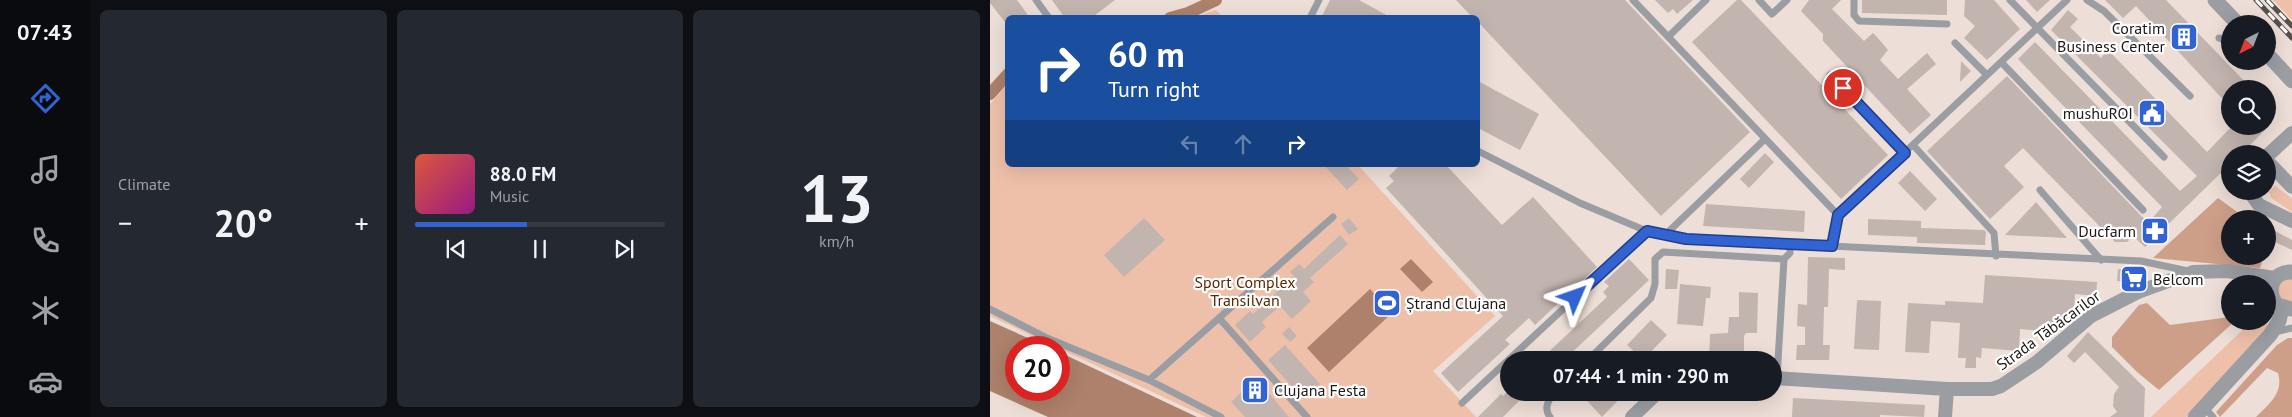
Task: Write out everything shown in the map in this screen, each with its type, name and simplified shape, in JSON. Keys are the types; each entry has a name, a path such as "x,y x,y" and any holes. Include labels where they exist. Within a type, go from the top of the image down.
{"street":[{"path":"2216,0 2230,15"},
{"path":"2276,64 2292,81"},
{"path":"2276,148 2292,133"},
{"path":"2276,170 2292,187"},
{"path":"2255,200 2259,205 2292,221"},
{"name":"Strada Tăbăcarilor","path":"1782,378 1947,389 1982,390 2001,386 2037,362 2076,328 2103,309 2138,292 2193,272 2227,271 2254,275"},
{"path":"2276,277 2285,272 2292,272"},
{"path":"2204,414 2270,335 2279,321 2279,305"},
{"path":"1944,417 1947,389"},
{"path":"1635,416 1649,401"}],"lane":[{"path":"1036,0 1048,15"},
{"path":"1312,15 1319,0"},
{"path":"1633,0 1838,215"},
{"path":"1668,37 1706,0"},
{"path":"1759,0 1772,14 1787,0"},
{"path":"1854,0 1854,15 1859,20 1947,24"},
{"path":"2010,0 2164,157"},
{"path":"1832,246 1838,215 2067,0"},
{"path":"2087,0 2104,11 2190,96"},
{"path":"1955,44 1987,75"},
{"path":"2001,62 2143,210"},
{"path":"1830,75 1905,153"},
{"path":"1665,235 1765,139"},
{"path":"1913,145 1994,232 1996,256"},
{"path":"1480,152 1580,203 1647,231 1686,239 1996,256 2141,261 2193,272"},
{"path":"2040,190 2101,260"},
{"path":"1149,380 1333,217"},
{"path":"1462,403 1647,231"},
{"name":"Strada Tăbăcarilor","path":"1778,351 1784,259 1790,253 1790,244"},
{"path":"1598,351 1638,313 1654,294 1655,259 1663,252 1784,259"},
{"path":"990,309 1047,338 1149,380 1221,417"},
{"path":"1219,318 1307,417"},
{"path":"2270,335 2292,328"},
{"path":"1548,401 1547,414 1550,417"}],"green space":[{"path":"2273,0 2292,0 2292,20"},
{"path":"1216,10 1221,15 1201,15"},
{"name":"Sport Complex Transilvan","path":"1005,87 1005,167 1360,167 1495,316 1433,371 1476,417 1206,417 1070,353 1070,336 1033,336 990,316 990,104"},
{"path":"2276,187 2292,198 2292,212 2274,200 2276,200"},
{"path":"2292,274 2292,306 2283,305 2276,282"},
{"path":"2243,330 2268,330 2268,332 2186,417 2151,417"}],"shaded area":[{"path":"2218,198 2235,210 2221,210 2221,264 2153,258"},
{"path":"1411,259 1433,282 1422,292 1400,269"},
{"path":"2228,265 2261,265 2260,268"},
{"path":"1370,289 1392,313 1329,372 1307,348"},
{"path":"2147,303 2170,325 2221,318 2221,330 2225,330 2159,390 2137,372 2112,347 2112,337 2139,305"},
{"path":"990,321 1023,336 1005,336 1005,398 990,391"},
{"path":"2288,338 2292,338 2292,417 2256,417 2274,398 2279,386 2278,373 2267,368 2220,417 2216,412 2277,345"},
{"path":"1070,357 1197,417 1048,417 1012,401 1070,401"}],"building":[{"path":"990,0 1017,0 1028,15 1005,15 1005,22 990,3"},
{"path":"1052,0 1115,0 1095,15 1063,15"},
{"path":"1330,0 1359,0 1386,15 1322,15"},
{"path":"1456,0 1625,0 1750,132 1661,216 1480,24 1480,15 1470,15"},
{"path":"1655,0 1693,0 1677,14 1673,9 1668,13"},
{"path":"1737,0 1741,0 1888,155 1841,199 1692,42"},
{"path":"1809,0 1841,0 1832,9 1864,41 1873,33 1877,37 1888,50 1880,60 1898,79 1927,53 1936,64 1907,89 1931,115 1910,134 1823,41 1823,34 1801,11"},
{"path":"1862,0 1947,0 1947,15 1862,13"},
{"path":"1965,0 1994,0 2020,29 1987,60 1964,38 1975,26 1964,16"},
{"path":"2026,0 2050,0 2037,12"},
{"name":"Coratim Business Center","path":"2105,0 2166,0 2221,57 2221,70 2234,70 2243,80 2221,80 2221,97 2136,6 2123,18"},
{"path":"2068,10 2078,19 2070,27 2101,58 2108,50 2207,152 2223,135 2260,135 2250,145 2221,145 2221,173 2145,247 2133,236 2127,242 2115,242 2023,148 2004,166 2024,187 1990,219 1927,151 2007,76 2148,223 2162,207 2018,59 2035,42 2180,191 2197,176 2051,30"},
{"path":"1961,61 1971,71 1960,82"},
{"path":"1480,82 1539,114 1520,150 1480,129"},
{"path":"1765,153 1774,162 1749,188 1740,179"},
{"path":"1326,167 1348,167 1359,179 1347,190"},
{"path":"1398,167 1448,167 1502,225 1533,197 1597,267 1535,325 1529,318 1505,340 1510,344 1500,351 1500,353 1458,392 1441,373 1503,316 1386,188 1394,181 1389,176"},
{"path":"1910,171 1937,199 1925,211 1898,183"},
{"path":"2036,202 2067,238 2005,235"},
{"path":"1706,204 1805,211 1804,232 1703,226"},
{"path":"1144,218 1165,240 1124,277 1104,255"},
{"path":"1349,218 1358,229 1349,235 1341,224"},
{"path":"1868,219 1921,221 1921,228 1984,230 1986,232 1985,245 1917,243 1917,237 1868,235"},
{"path":"2276,232 2292,240 2292,250 2276,242"},
{"path":"1340,235 1348,244 1310,278 1314,282 1303,292 1311,301 1292,319 1280,306 1262,322 1266,327 1250,342 1235,325 1250,311 1253,314 1294,276 1290,272 1299,264 1304,269"},
{"path":"1808,257 1845,258 1845,270 1829,269 1828,307 1824,307 1823,345 1830,345 1829,360 1796,360 1797,345 1805,345 1805,327 1797,326 1798,304 1807,305"},
{"path":"1629,259 1649,280 1574,351 1550,351 1607,297 1603,292 1609,286 1604,282"},
{"path":"1666,269 1679,270 1677,289 1665,289"},
{"path":"2118,269 2132,270 2131,282 2117,281"},
{"path":"1985,275 2097,282 2096,296 2075,294 2074,311 2064,321 2055,319 2054,332 2020,329 2019,351 1982,348 1981,358 1976,357 1976,368 1965,368 1966,358 1958,358 1960,323 1931,321 1929,353 1905,352 1908,303 1945,305 1945,301 1983,303"},
{"path":"1680,284 1711,287 1710,298 1706,298 1703,326 1677,324"},
{"path":"1739,292 1758,293 1757,333 1746,333 1744,336 1744,351 1709,351 1710,334 1728,333 1729,317 1739,317"},
{"path":"1857,300 1881,301 1879,350 1854,349"},
{"path":"1651,320 1667,335 1652,351 1633,351 1627,345"},
{"path":"1289,327 1297,336 1290,342 1282,334"},
{"path":"2088,332 2145,388 2144,417 2110,417 2117,412 2113,406 2114,394 2119,387 2085,352 2074,363 2067,356"},
{"path":"1285,345 1320,384 1303,399 1268,360"},
{"name":"Clujana Festa","path":"1256,378 1289,417 1245,417 1231,402"},
{"path":"1500,395 1500,401 1519,401 1503,417 1478,417"},
{"path":"1793,398 1925,405 1924,417 1880,415 1880,417 1792,417"},
{"path":"1587,401 1617,401 1602,417"}],"waterway":[{"path":"1181,15 1216,0"},
{"path":"990,94 1005,77"}],"railway":[{"path":"2256,0 2292,38"},
{"path":"2267,0 2292,26"}],"place":[{"name":"Coratim Business Center","path":"2184,37"},
{"name":"mushuROI","path":"2152,113"},
{"name":"Ducfarm","path":"2155,231"},
{"name":"Belcom","path":"2134,279"},
{"name":"Ștrand Clujana","path":"1387,303"},
{"name":"Clujana Festa","path":"1255,390"}],"route":[{"path":"1575,297 1647,231 1686,239 1832,246 1838,215 1905,153 1843,88"}]}
